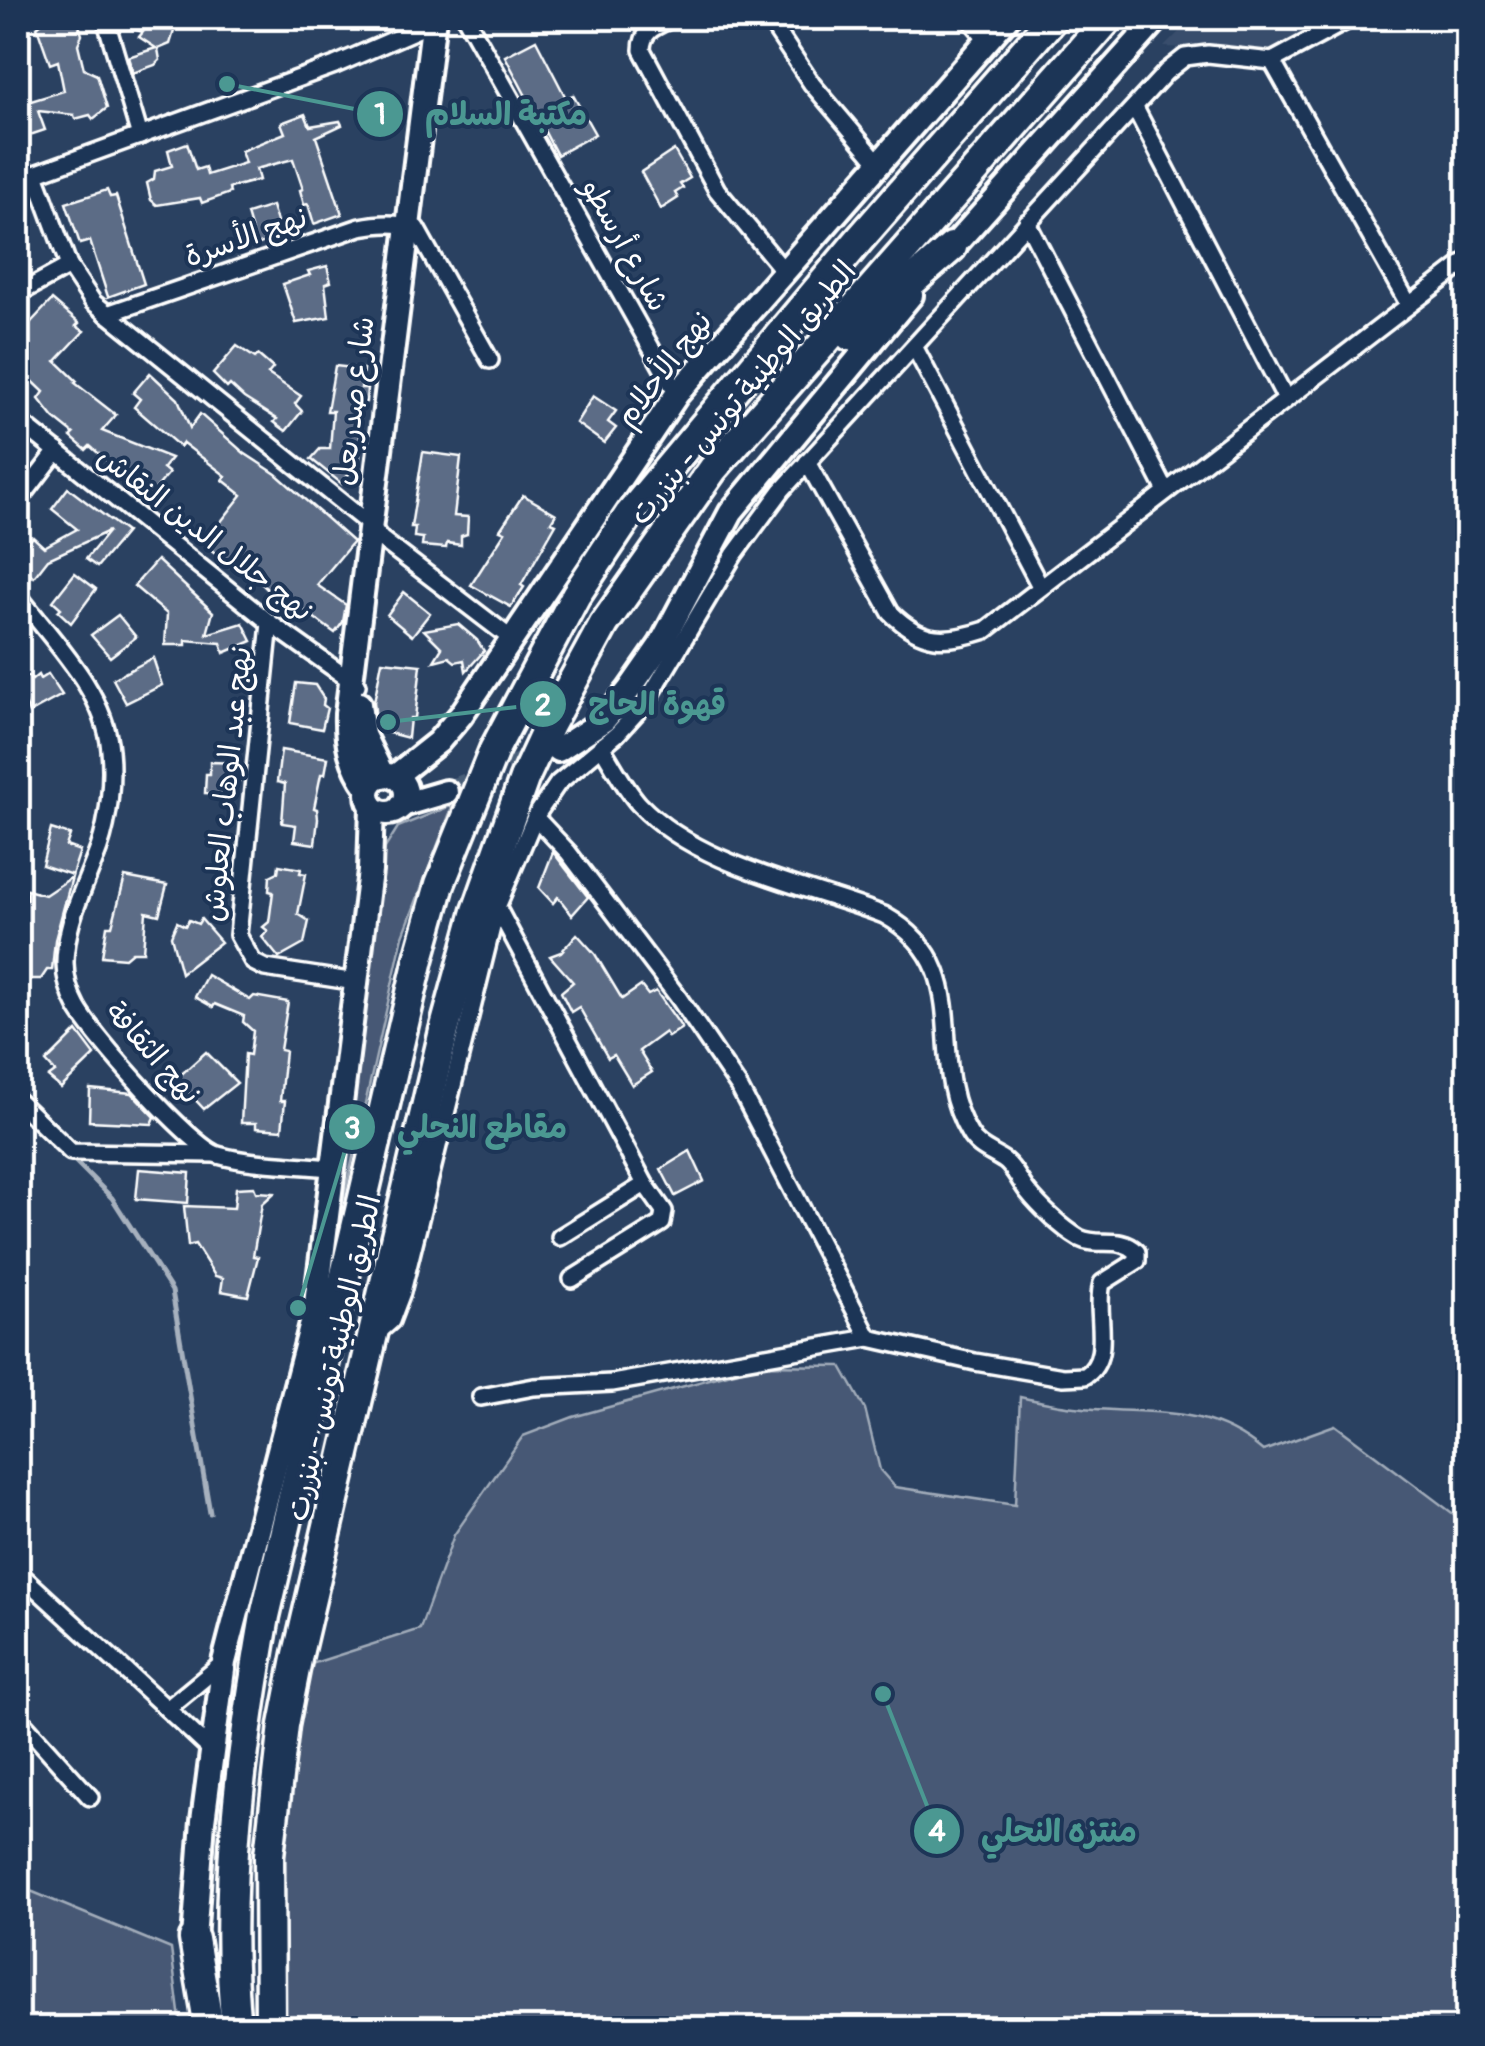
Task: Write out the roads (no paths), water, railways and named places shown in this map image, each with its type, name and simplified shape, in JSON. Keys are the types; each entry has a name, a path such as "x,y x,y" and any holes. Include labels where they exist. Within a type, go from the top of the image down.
{"highway":[{"name":"الطريق الوطنية تونس - بنزرت","path":"236,2028 232,1854 246,1724 265,1616 419,958 462,826 531,676 576,594 628,516 859,240 1053,18"},
{"name":"الطريق الوطنية تونس - بنزرت","path":"270,2028 268,1855 284,1725 444,1031 476,911 524,779 549,724 604,624 713,469 1109,18"},
{"path":"664,534 856,330 952,247"},
{"path":"194,1939 209,2028"}],"street":[{"path":"105,18 140,136"},
{"name":"شارع أرسطو","path":"466,18 677,394"},
{"path":"673,18 648,31 642,38 642,50 717,190 784,270"},
{"path":"768,18 812,84 878,162"},
{"path":"969,18 988,38"},
{"name":"نهج الأحلام","path":"385,794 461,715 677,394 1007,18"},
{"path":"558,750 604,720 629,690 661,644 731,512 952,247 1158,18"},
{"path":"371,1337 391,1322 402,1292 497,907 535,816 558,782 631,720 647,701 734,555 807,462 1166,72 1186,57 1208,54 1272,61 1352,18"},
{"path":"18,180 336,65 438,19"},
{"name":"شارع صدربعل","path":"385,794 360,725 356,684 438,19"},
{"path":"1272,61 1409,306"},
{"path":"1135,108 1286,399"},
{"path":"35,174 68,266 93,302 513,640"},
{"name":"نهج الأسرة","path":"107,314 360,227 380,222 411,226"},
{"path":"1027,222 1166,490"},
{"path":"411,226 490,360"},
{"path":"807,462 891,614 908,630 930,638 958,639 986,630 1468,260"},
{"path":"18,294 68,266"},
{"path":"915,348 1040,586"},
{"name":"نهج جلال الدين النقاش","path":"18,420 270,623 356,684"},
{"path":"18,502 57,451"},
{"name":"نهج الثقافة","path":"18,595 88,688 104,723 110,749 109,790 100,844 74,911 65,950 66,980 90,1028 178,1124 214,1154"},
{"name":"نهج عبد الوهاب العلوش","path":"270,623 238,935 253,962 266,968 356,982"},
{"path":"481,1397 534,1388 612,1383 869,1338 1063,1377 1085,1376 1098,1365 1101,1352 1102,1283 1137,1261 1137,1252 1128,1244 1087,1241 1076,1236 1030,1195 1008,1164 976,1143 968,1132 952,1078 942,984 922,943 884,915 732,864 697,845 640,804 601,746"},
{"path":"194,1939 210,1750 224,1662 312,1326 370,871 385,794 446,792"},
{"path":"535,816 568,852 678,997 739,1087 869,1338"},
{"path":"497,907 644,1184 662,1206 662,1223 572,1280"},
{"path":"18,1100 71,1152 214,1154 331,1168"},
{"path":"560,1237 644,1184"},
{"path":"18,1572 210,1750"},
{"path":"167,1709 224,1662"},
{"path":"18,1717 90,1797"}],"waterway":[{"path":"69,1155 112,1198 172,1291 210,1513"}],"tunnel":[{"path":"446,792 541,756"}],"place":[{"name":"مكتبة السلام","path":"227,84"},
{"name":"قهوة الحاج","path":"388,722"},
{"name":"مقاطع النحلي","path":"298,1308"},
{"name":"منتزه النحلي","path":"883,1694"}]}
